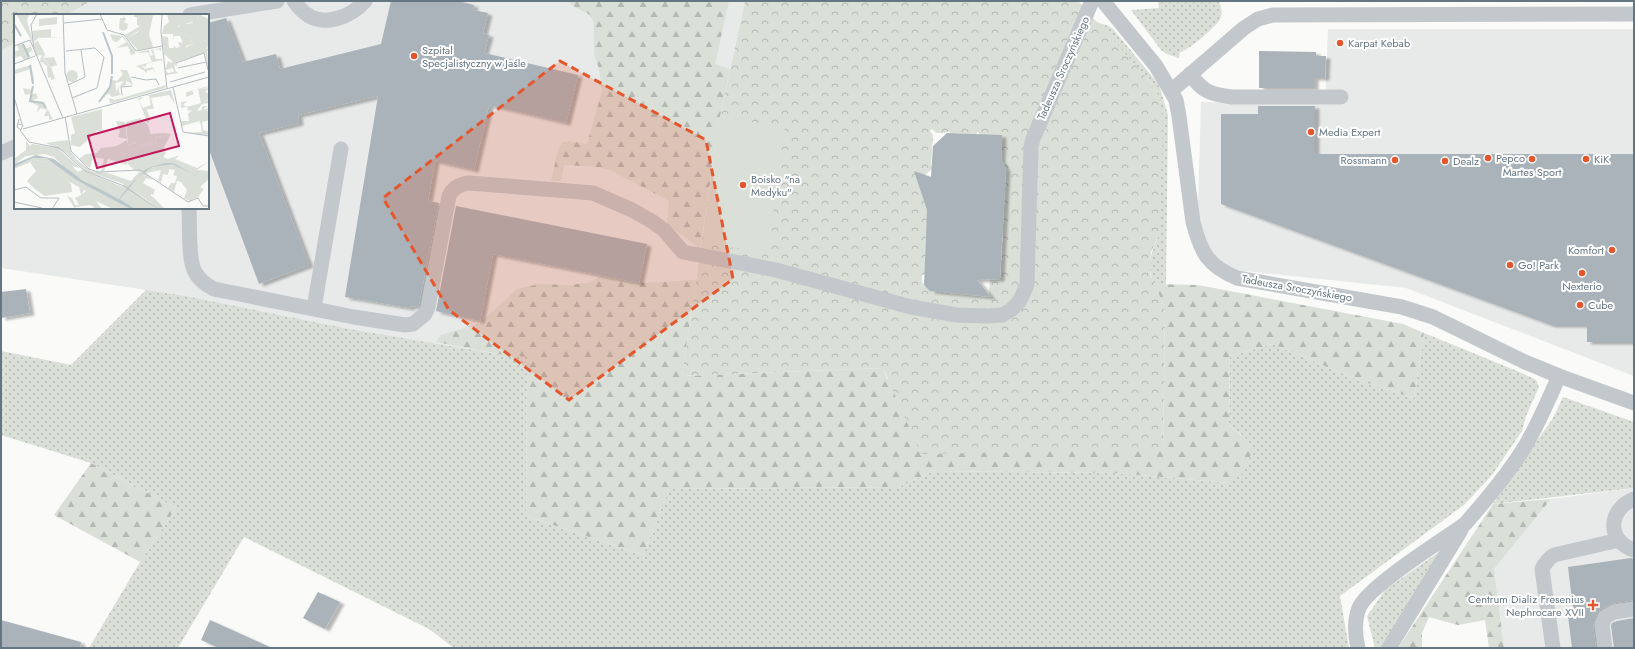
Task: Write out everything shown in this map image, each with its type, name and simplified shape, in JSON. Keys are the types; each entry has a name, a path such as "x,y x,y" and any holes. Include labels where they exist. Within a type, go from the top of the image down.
{"lane":[{"path":"196,14 277,1"},
{"path":"294,1 305,13 312,17 336,19 349,14 364,1"},
{"name":"Tadeusza Sroczyńskiego","path":"314,308 354,317 405,325 418,321 425,314 428,307 450,193 458,186 469,183 593,192 632,210 653,222 664,230 683,252 776,270 911,307 957,315 1002,315 1011,310 1019,302 1028,285 1031,146 1033,139 1092,1"},
{"name":"Tadeusza Sroczyńskiego","path":"1103,1 1144,50 1176,100 1193,222 1197,238 1213,265 1223,272 1238,278 1402,307 1417,311 1559,376 1634,403"},
{"path":"1171,91 1250,23 1265,17 1278,15 1634,14"},
{"path":"1190,74 1205,91 1215,95 1341,97"},
{"path":"1,153 14,147"},
{"path":"189,209 192,261 194,270 199,278 206,284 214,289 227,292 314,308 341,149"},
{"path":"1389,648 1465,524 1505,474 1525,445 1536,426 1559,376"},
{"path":"1634,499 1622,505 1615,515 1614,528 1619,540 1625,546 1634,550"},
{"path":"1358,648 1355,634 1355,619 1359,607 1368,595 1382,583 1465,524"},
{"path":"1553,648 1542,569 1544,564 1554,555 1619,540"},
{"path":"1605,648 1602,625 1605,617 1614,612 1634,609"}],"highlighted area":[{"path":"560,61 706,140 733,279 569,400 449,310 383,198"}],"shaded area":[{"path":"1,1 745,1 720,117 682,376 504,355 350,329 186,296 1,268"},
{"path":"1328,29 1634,29 1634,376 1406,288 1225,269 1197,236 1201,102 1325,104"},
{"path":"1634,488 1634,620 1617,648 1504,648 1494,569 1551,499"}],"green space":[{"path":"1,1 91,1 68,14 14,14 14,44 1,50"},
{"path":"569,1 729,1 715,64 730,69 720,117 700,249 667,224 669,201 612,171 599,167 564,165 561,181 551,181 558,150 562,142 569,141 587,144 602,91 599,69 594,54 594,22 590,15 573,6"},
{"path":"745,1 1078,1 1149,80 1159,97 1163,120 1159,235 1151,252 1150,274 1164,306 1165,314 1163,449 921,454 883,368 682,376 720,117","holes":["932,129 936,133 946,133 949,131 950,133 976,134 978,132 1001,160 1007,171 1002,177 1001,236 1003,237 1000,279 990,279 989,294 991,297 936,291 933,294 934,287 924,286 922,283 922,275 925,274 926,232 931,198 922,174 925,175 933,168 931,165 933,135 930,131"]},
{"path":"1158,1 1219,1 1221,17 1202,38 1189,48 1180,52 1179,58 1167,54 1161,50 1131,10 1159,8"},
{"path":"1096,22 1109,26 1113,29 1156,81 1160,88 1168,115 1166,284 1154,284 1150,271 1150,259 1159,235 1159,97 1149,80"},
{"name":"Boisko \"na Medyku\"","path":"720,117 785,127 768,252 702,243"},
{"path":"600,276 639,283 696,280 682,376 883,368 887,379 1163,449 1165,314 1164,306 1154,284 1198,285 1403,324 1424,333 1414,398 1358,380 1273,344 1230,356 1229,425 1249,441 1251,448 1250,457 1243,473 1230,483 1116,473 934,471 898,487 669,489 643,555 526,516 527,357 504,355 436,342 441,335 480,323 517,289 539,284 571,285 591,282"},
{"path":"146,290 186,296 350,329 504,355 527,357 526,516 643,555 669,489 898,487 934,471 1116,473 1230,483 1242,435 1229,425 1230,356 1273,344 1358,380 1414,398 1424,333 1522,373 1536,380 1539,387 1526,416 1522,431 1492,475 1464,505 1340,596 1349,648 454,648 429,629 244,537 178,648 89,648 140,562 176,508 91,463 1,435 1,351 71,365"},
{"path":"1563,397 1634,422 1634,488 1493,504 1553,418"},
{"path":"91,463 176,508 140,562 54,515"},
{"path":"1551,499 1494,569 1504,648 1489,648 1485,620 1458,625 1429,617 1422,633 1422,648 1398,648 1493,504"},
{"path":"1442,550 1381,648 1375,648 1367,616 1386,589"}],"building":[{"path":"391,1 458,1 474,5 473,10 488,13 483,33 489,35 484,53 578,75 566,123 489,105 474,170 435,161 428,201 439,203 419,304 418,307 411,306 410,308 345,297 378,96 298,115 299,123 259,133 309,265 259,284 209,150 209,23 226,18 243,62 276,54 280,69 381,44"},
{"path":"1259,51 1316,52 1316,56 1326,56 1325,78 1314,78 1314,88 1259,88"},
{"name":"Go! Park","path":"1258,106 1315,106 1315,154 1634,154 1634,342 1587,342 1587,325 1551,325 1221,204 1221,114 1258,114"},
{"path":"947,133 1002,135 1001,160 1006,169 1000,279 977,280 991,297 930,291 924,285 927,210 914,171 931,177 933,146"},
{"path":"456,206 647,244 639,283 493,254 480,321 436,311"},
{"path":"26,289 30,313 1,318 1,292"},
{"name":"Centrum Dializ Fresenius Nephrocare XVII","path":"1631,558 1634,559 1634,600 1610,604 1597,613 1593,626 1596,648 1572,648 1567,608 1573,608 1568,567"},
{"path":"318,592 340,602 325,629 303,618"},
{"path":"1634,618 1634,648 1614,648 1611,626 1612,623"},
{"path":"1,620 81,642 80,648 1,648"},
{"path":"210,620 272,648 219,648 201,640"}],"place":[{"name":"Karpat Kebab","path":"1340,43"},
{"name":"Szpital Specjalistyczny w Jaśle","path":"414,56"},
{"name":"Media Expert","path":"1311,132"},
{"name":"Pepco","path":"1488,158"},
{"name":"Martes Sport","path":"1532,159"},
{"name":"KiK","path":"1586,159"},
{"name":"Rossmann","path":"1395,160"},
{"name":"Dealz","path":"1445,161"},
{"name":"Boisko \"na Medyku\"","path":"743,185"},
{"name":"Komfort","path":"1612,250"},
{"name":"Go! Park","path":"1510,265"},
{"name":"Nexterio","path":"1582,273"},
{"name":"Cube","path":"1580,305"},
{"name":"Centrum Dializ Fresenius Nephrocare XVII","path":"1593,605"}]}
